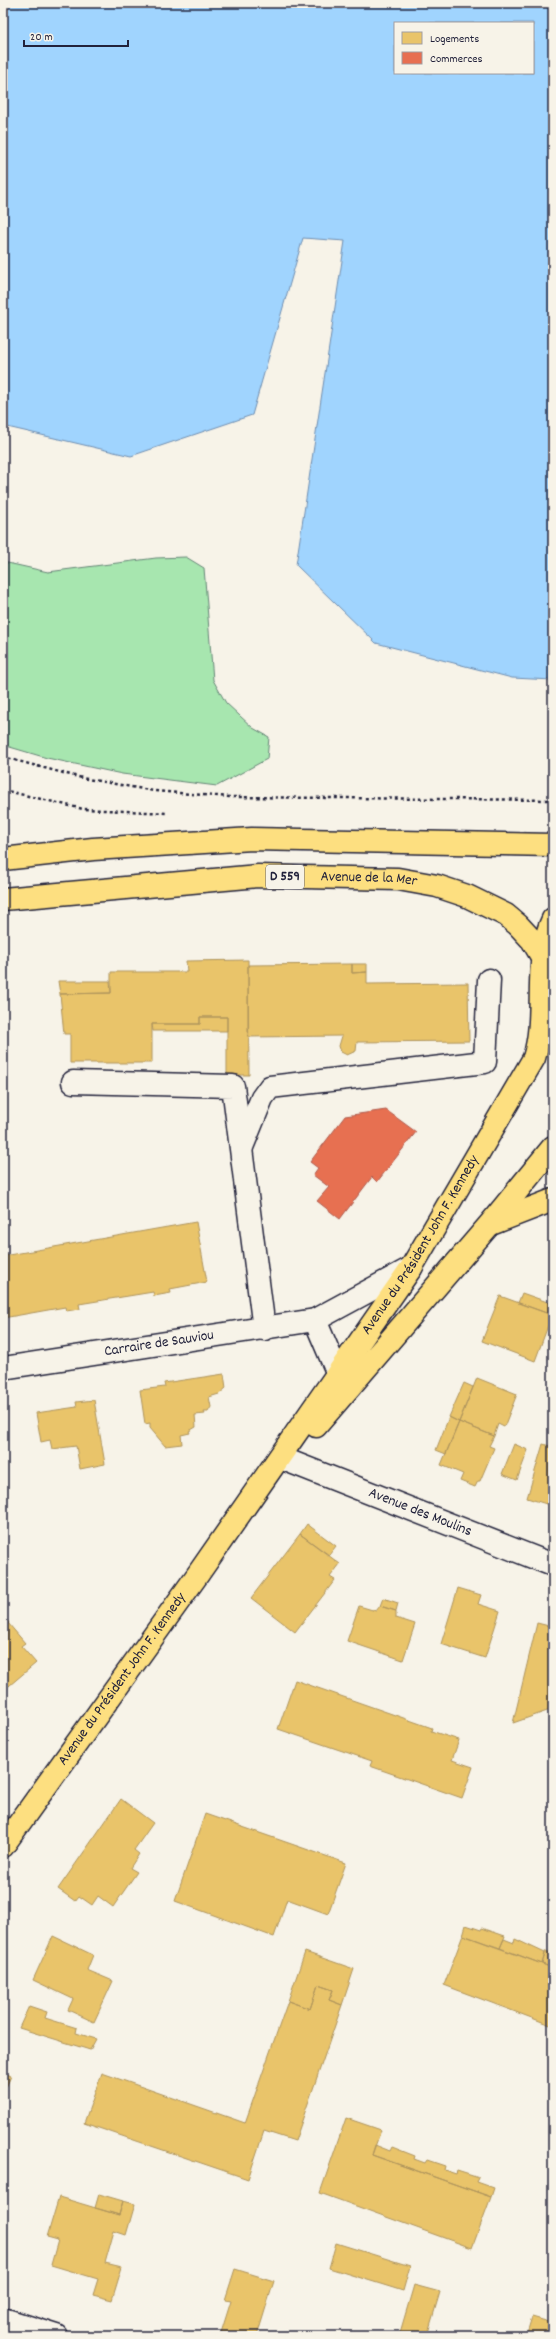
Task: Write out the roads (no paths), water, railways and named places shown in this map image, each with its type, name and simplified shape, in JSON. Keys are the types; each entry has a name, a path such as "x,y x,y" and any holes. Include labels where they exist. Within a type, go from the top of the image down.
{"main road":[{"path":"3,858 93,849 252,839 552,846"},
{"name":"Avenue de la Mer","path":"3,899 258,876 398,880 437,886 466,896 506,916 518,925 532,940 548,966"},
{"name":"Avenue du Président John F. Kennedy","path":"3,1846 242,1512 411,1268 534,1058 540,1039 548,966 546,934 553,919"},
{"name":"Avenue du Président John F. Kennedy","path":"242,1512 490,1224 553,1147"},
{"path":"490,1224 553,1200"}],"street":[{"path":"241,1150 262,1098 270,1087 485,1062 490,980"},
{"path":"73,1082 233,1086 264,1328"},
{"name":"Carraire de Sauviou","path":"3,1368 315,1320 411,1268"},
{"path":"315,1320 338,1374"},
{"name":"Avenue des Moulins","path":"286,1460 553,1565"},
{"path":"3,2319 57,2336"}],"water":[{"path":"3,3 553,3 553,680 512,678 376,643 296,565 345,241 303,238 252,415 131,456 3,426"}]}
